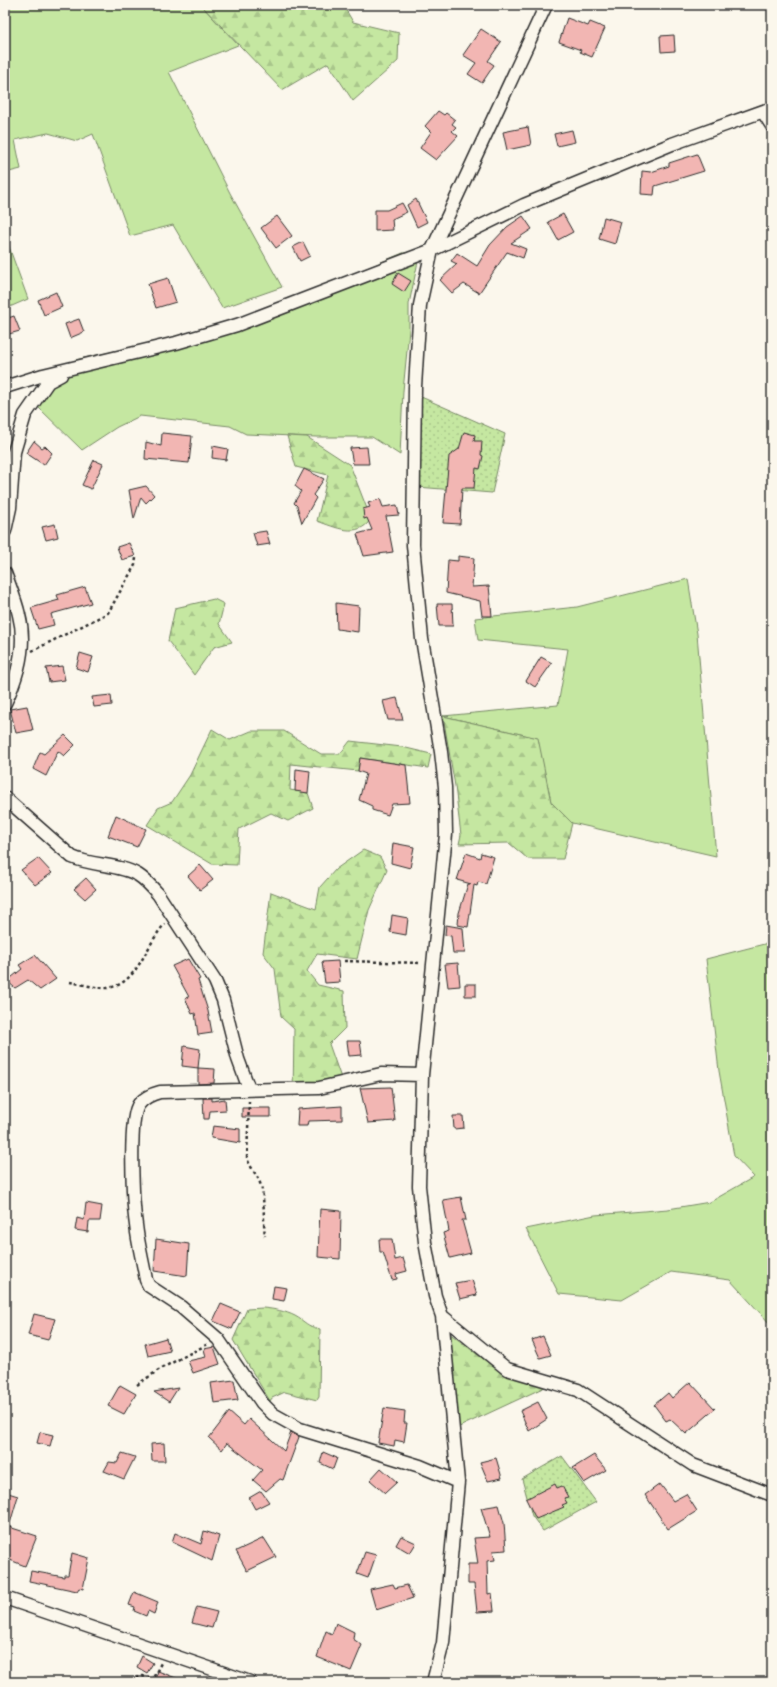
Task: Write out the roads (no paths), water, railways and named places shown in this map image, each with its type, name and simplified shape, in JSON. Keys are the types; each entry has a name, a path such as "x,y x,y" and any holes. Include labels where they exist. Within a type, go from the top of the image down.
{"street":[{"path":"433,1682 443,1643 458,1482 442,1316 435,1296 425,1242 419,1186 422,1074 446,834 441,752 422,639 413,544 414,387 420,305 432,250 546,5"},
{"path":"5,387 76,367 176,343 237,325 432,250 524,205 672,144 767,110 772,126"},
{"path":"5,532 10,508 14,452 25,415 48,382 76,367"},
{"path":"5,573 20,615 21,656 18,672 5,703"},
{"path":"5,798 72,857 85,862 125,870 137,874 147,882 173,916 215,981 223,1000 238,1059 249,1089"},
{"path":"422,1074 381,1074 319,1088 160,1092 148,1096 139,1104 135,1112 133,1136 136,1225 146,1280 149,1286 181,1307 218,1339 262,1403 273,1414 300,1429 420,1466 458,1482"},
{"path":"442,1316 507,1369 578,1390 693,1465 772,1495"},
{"path":"5,1598 250,1682"}]}
